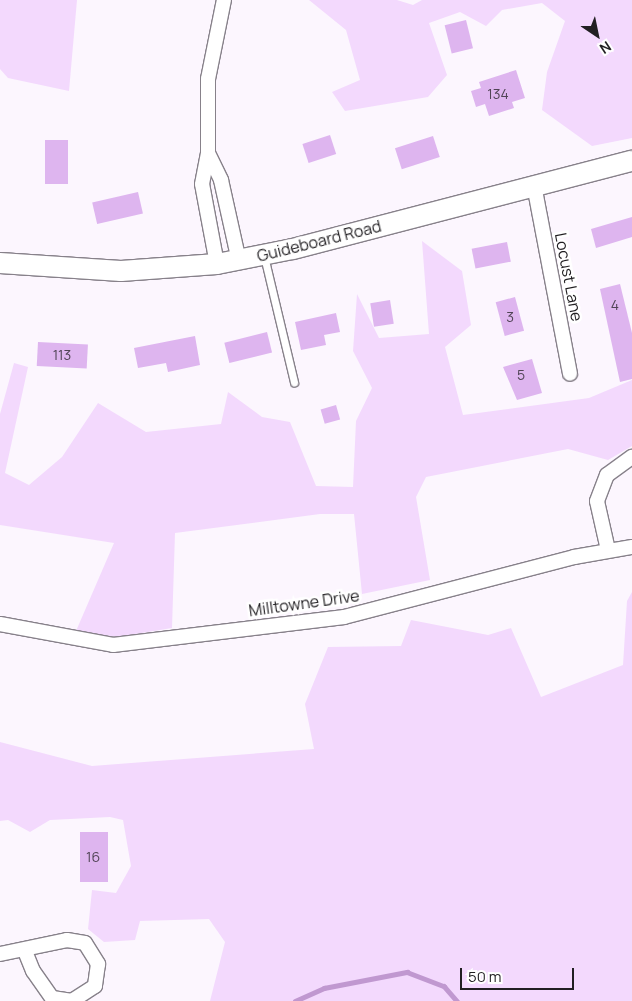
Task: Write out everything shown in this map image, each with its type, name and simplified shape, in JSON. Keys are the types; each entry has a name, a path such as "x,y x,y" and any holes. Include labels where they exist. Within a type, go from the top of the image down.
{"street":[{"path":"217,264 202,184 208,153 208,79 224,0"},
{"path":"208,153 221,180 239,261"},
{"name":"Guideboard Road","path":"0,263 121,271 239,261 632,161"},
{"name":"Locust Lane","path":"534,185 570,374"},
{"path":"608,550 597,501 607,475 632,457"},
{"name":"Milltowne Drive","path":"0,624 113,645 344,618 608,550 632,547"},
{"path":"0,954 66,940 85,943 98,964 95,986 72,1000 52,998 33,971 25,950"}],"lane":[{"path":"264,255 294,382"}],"shaded area":[{"path":"0,0 77,0 69,91 8,78 0,69"},
{"path":"309,0 397,0 413,5 422,0 632,0 632,138 592,146 542,110 547,72 565,21 542,3 502,10 486,26 460,12 429,23 447,75 428,97 345,111 332,92 360,80 346,30"},
{"path":"422,241 462,271 471,325 445,347 463,415 589,398 632,380 632,446 608,460 568,449 426,477 416,497 430,580 362,594 354,514 320,514 175,533 172,628 117,637 76,631 114,543 0,525 0,414 14,363 28,367 5,473 29,485 62,457 98,403 146,432 221,424 228,392 262,417 290,422 316,486 353,487 356,421 372,388 353,351 357,294 379,338 429,334"},
{"path":"632,592 632,1001 210,1001 225,942 209,919 140,921 135,940 104,942 88,929 92,890 116,893 131,866 123,820 110,817 50,820 30,832 8,820 0,821 0,742 92,766 314,749 305,704 328,647 401,646 411,620 488,635 511,628 541,697 623,665 627,601"}],"building":[{"path":"466,20 473,48 452,53 445,25"},
{"path":"516,70 525,98 512,102 514,108 489,116 485,104 476,107 471,91 481,88 479,82"},
{"path":"330,135 336,154 309,163 302,144"},
{"path":"433,136 440,157 402,169 395,148"},
{"path":"45,140 68,140 68,184 45,184"},
{"path":"138,192 143,213 97,224 92,203"},
{"path":"632,217 632,237 596,248 591,229"},
{"path":"507,242 511,262 475,269 472,249"},
{"path":"620,284 632,333 632,379 620,382 600,289"},
{"path":"515,297 524,331 505,336 496,302"},
{"path":"390,300 394,324 374,327 370,303"},
{"path":"336,313 340,332 324,335 326,345 301,350 295,322"},
{"path":"267,332 272,352 229,363 224,343"},
{"path":"195,336 200,365 168,372 166,363 138,368 134,348"},
{"path":"38,342 88,345 87,369 37,366"},
{"path":"532,359 542,393 517,400 503,367"},
{"path":"336,405 340,419 325,424 321,409"},
{"path":"80,832 108,832 108,882 80,882"}],"waterway":[{"path":"295,1001 324,988 407,972 444,986 457,1001"}]}
